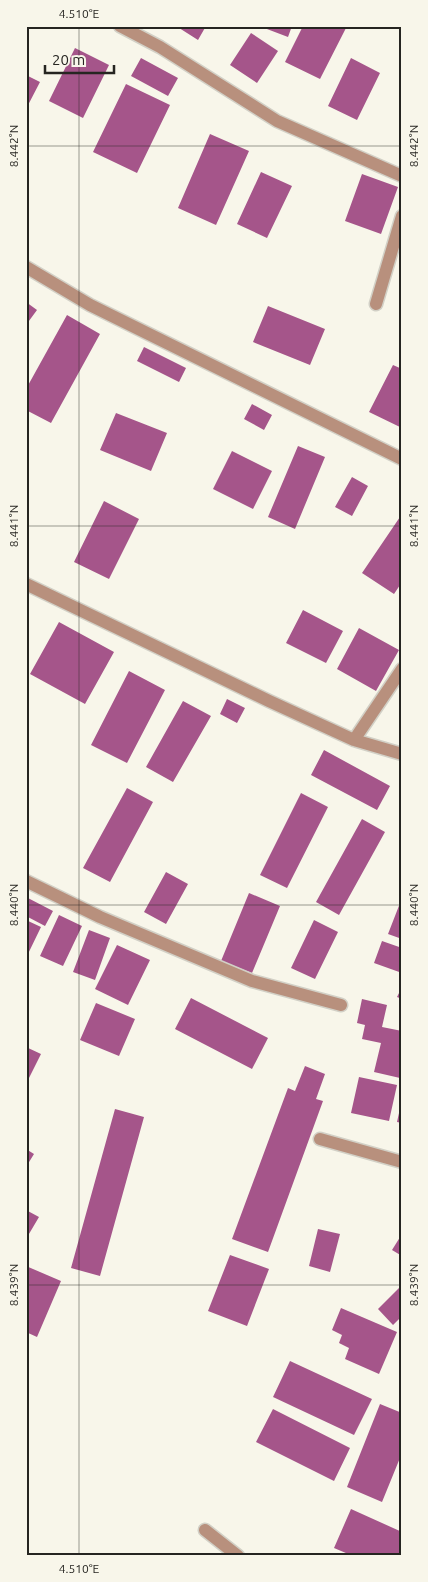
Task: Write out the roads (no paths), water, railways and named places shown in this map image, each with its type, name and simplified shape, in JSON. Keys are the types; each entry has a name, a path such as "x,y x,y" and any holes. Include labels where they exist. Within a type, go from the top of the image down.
{"street":[{"path":"120,26 160,47 277,121 402,176"},
{"path":"376,304 402,216"},
{"path":"26,267 90,305 402,459"},
{"path":"26,584 354,740 402,754"},
{"path":"354,740 402,669"},
{"path":"26,881 100,917 252,981 341,1005"},
{"path":"320,1139 402,1162"},
{"path":"205,1530 238,1556"}]}
